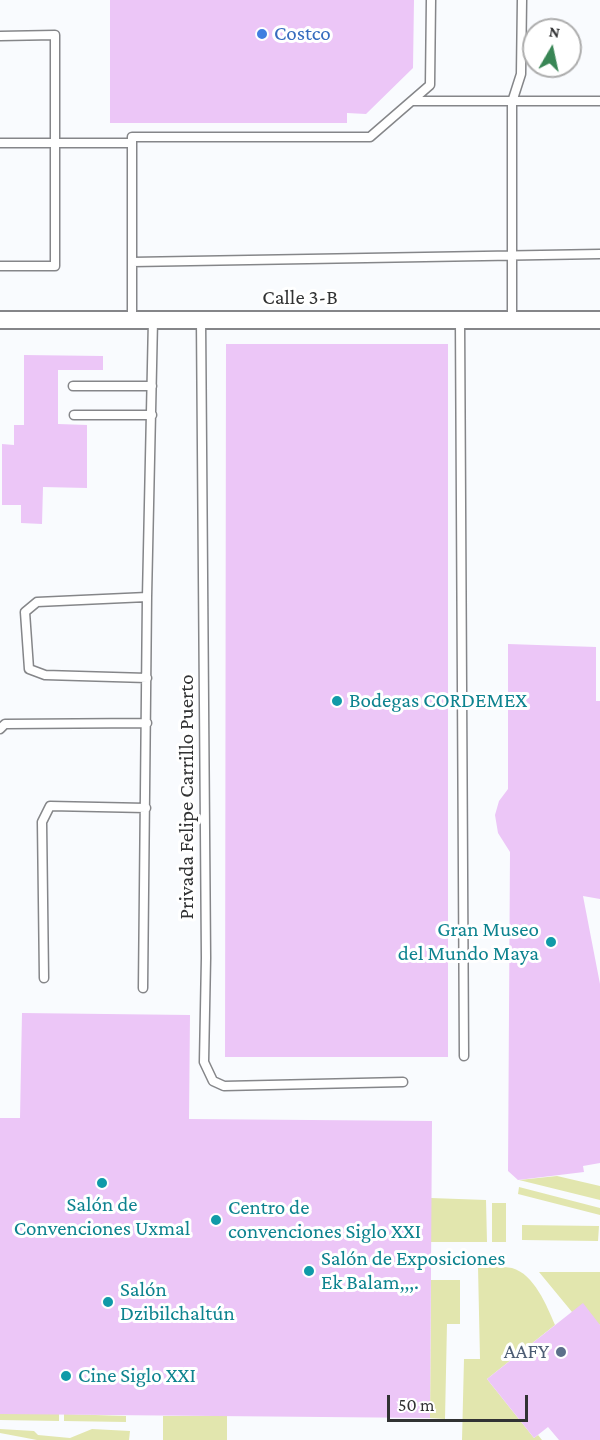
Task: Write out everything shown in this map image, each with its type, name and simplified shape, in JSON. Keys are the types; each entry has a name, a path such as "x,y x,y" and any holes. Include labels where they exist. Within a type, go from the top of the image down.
{"street":[{"name":"Calle 3-B","path":"0,320 600,320"}],"lane":[{"path":"132,320 132,137 370,137 430,85 431,0"},
{"path":"512,320 512,102 522,74 522,0"},
{"path":"0,36 55,36 55,266 0,266"},
{"path":"412,101 600,101"},
{"path":"0,143 132,143"},
{"path":"132,262 600,254"},
{"path":"144,988 147,597 153,320"},
{"name":"Privada Felipe Carrillo Puerto","path":"201,320 206,958 204,1062 213,1081 224,1086 403,1082"},
{"path":"460,320 464,1056"},
{"path":"73,386 152,386"},
{"path":"74,415 152,415"},
{"path":"147,597 38,602 25,612 29,669 45,675 147,678"},
{"path":"0,729 5,724 147,723"},
{"path":"44,978 42,822 50,806 146,808"}],"green space":[{"path":"557,1176 600,1186 600,1200 519,1180"},
{"path":"519,1187 600,1208 600,1215 518,1194"},
{"path":"431,1198 486,1200 487,1242 431,1242"},
{"path":"492,1203 506,1203 506,1242 492,1242"},
{"path":"522,1225 599,1226 598,1241 522,1240"},
{"path":"478,1267 508,1267 520,1271 539,1292 555,1325 487,1379 534,1438 538,1435 542,1440 462,1440 464,1359 480,1359"},
{"path":"539,1272 600,1272 600,1325 572,1312"},
{"path":"431,1280 460,1280 460,1324 447,1324 445,1419 430,1418"},
{"path":"0,1414 59,1414 59,1421 0,1420"},
{"path":"64,1414 126,1416 126,1422 64,1421"},
{"path":"163,1416 227,1416 227,1440 163,1440"},
{"path":"0,1429 34,1431 38,1435 70,1438 92,1429 130,1431 129,1440 37,1440 0,1433"}],"building":[{"name":"Costco","path":"110,0 414,0 413,68 366,114 347,113 347,123 110,123"},
{"name":"Bodegas CORDEMEX","path":"226,344 448,344 448,1057 225,1057"},
{"path":"24,355 103,356 103,370 58,370 58,424 87,425 87,488 43,487 42,524 21,523 21,505 2,505 2,444 14,445 14,425 24,425"},
{"name":"Gran Museo del Mundo Maya","path":"508,644 596,647 596,701 600,701 600,899 583,896 600,984 600,1163 583,1166 584,1172 518,1180 508,1171 510,852 498,833 495,815 499,801 508,789"},
{"name":"Centro de convenciones Siglo XXI","path":"22,1013 190,1015 189,1119 432,1121 430,1418 0,1414 0,1118 20,1118"},
{"name":"AAFY","path":"583,1303 600,1325 600,1440 559,1440 548,1427 534,1438 487,1379"}],"place":[{"name":"Costco","path":"262,34"},
{"name":"Bodegas CORDEMEX","path":"337,701"},
{"name":"Gran Museo del Mundo Maya","path":"551,942"},
{"name":"Salón de Convenciones Uxmal","path":"102,1183"},
{"name":"Centro de convenciones Siglo XXI","path":"216,1220"},
{"name":"Salón de Exposiciones Ek Balam,,,.","path":"309,1271"},
{"name":"Salón Dzibilchaltún","path":"108,1302"},
{"name":"AAFY","path":"561,1352"},
{"name":"Cine Siglo XXI","path":"66,1376"}]}
